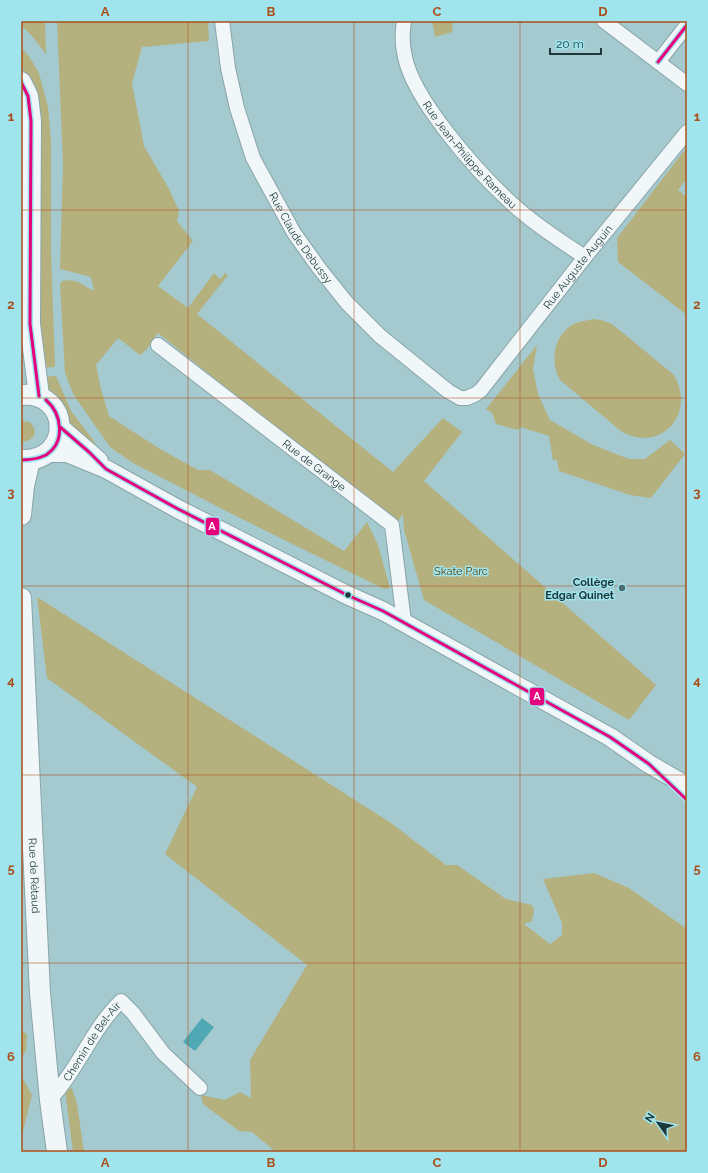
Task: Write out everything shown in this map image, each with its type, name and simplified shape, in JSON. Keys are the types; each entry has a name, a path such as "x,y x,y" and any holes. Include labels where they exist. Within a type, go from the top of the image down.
{"main road":[{"path":"21,82 28,96 31,121 30,395 49,402 56,411 60,422 60,433 56,444 48,453 39,458 26,460 26,478 21,515"},
{"name":"Rue de Rétaud","path":"21,598 40,993 50,1100 57,1152"}],"street":[{"name":"Rue Claude Debussy","path":"222,21 228,68 237,108 253,158 294,233 347,303 380,336 448,391 460,398 467,398"},
{"name":"Rue Jean-Philippe Rameau","path":"404,21 402,32 405,58 411,74 421,95 446,130 467,156 507,200 557,239 585,257"},
{"path":"604,21 687,84"},
{"path":"658,62 687,26"},
{"name":"Rue Auguste Auguin","path":"467,398 481,390 585,257 687,132"},
{"name":"Rue de Grange","path":"158,345 392,525 404,622"},
{"path":"60,427 106,469"},
{"path":"48,453 67,453 106,469 178,509 347,596 383,611 610,737 649,764 687,786"},
{"path":"649,764 687,800"},
{"name":"Chemin de Bel-Air","path":"50,1100 69,1076 99,1027 121,1001 133,1013 163,1053 200,1088"}],"green space":[{"path":"21,21 45,21 46,54 21,25"},
{"name":"Skate Parc","path":"57,21 208,21 209,41 142,47 132,83 144,146 169,189 179,211 177,221 193,241 158,286 188,308 214,273 220,279 225,273 228,275 197,314 393,472 443,418 462,432 424,481 656,685 629,720 424,600 404,530 403,514 396,524 158,333 147,349 140,355 118,338 96,365 109,416 160,449 198,470 210,470 344,551 367,522 378,545 390,588 384,589 236,516 131,462 110,447 73,394 65,373 60,284 62,281 72,280 94,291 91,277 60,269 63,164"},
{"path":"432,21 453,21 452,32 435,37"},
{"path":"21,47 39,73 48,107 51,140 51,252 54,367 39,368 27,75 21,66"},
{"path":"687,147 687,178 678,190 687,197 687,315 618,262 617,238"},
{"path":"593,319 612,324 674,375 680,389 681,403 678,415 671,426 662,433 650,437 637,437 622,432 560,380 554,358 557,343 566,330 572,325"},
{"path":"537,345 533,369 538,394 550,420 593,445 629,459 645,459 670,440 685,454 651,498 630,495 559,471 557,460 553,460 549,436 520,427 518,430 496,424 492,413 486,409"},
{"path":"56,376 71,411 97,445 67,426 40,377"},
{"path":"21,421 29,422 34,428 35,432 32,438 26,441 21,441"},
{"path":"37,597 391,823 446,865 457,865 506,899 532,905 534,911 532,921 524,924 550,944 562,935 562,923 543,879 594,873 629,888 687,929 687,1152 276,1152 252,1132 239,1131 203,1104 201,1095 225,1100 240,1092 251,1098 250,1060 307,965 165,854 197,787 47,678"},
{"path":"21,1030 27,1034 26,1050 21,1059"},
{"path":"21,1072 22,1077 32,1095 23,1131 21,1133"},
{"path":"72,1088 77,1104 84,1152 73,1152 65,1091"}],"water":[{"path":"202,1018 214,1027 195,1051 183,1042"}],"transit line":[{"name":"A","path":"658,62 687,25"},
{"name":"A","path":"21,82 28,96 31,121 30,324 39,396"},
{"name":"A","path":"21,460 34,459 46,455 57,443 60,428 58,420 56,413 46,400"},
{"name":"A","path":"60,427 106,469 178,509 347,595 383,611 610,737 649,764 687,800"}],"place":[{"name":"Collège Edgar Quinet","path":"622,588"}]}
